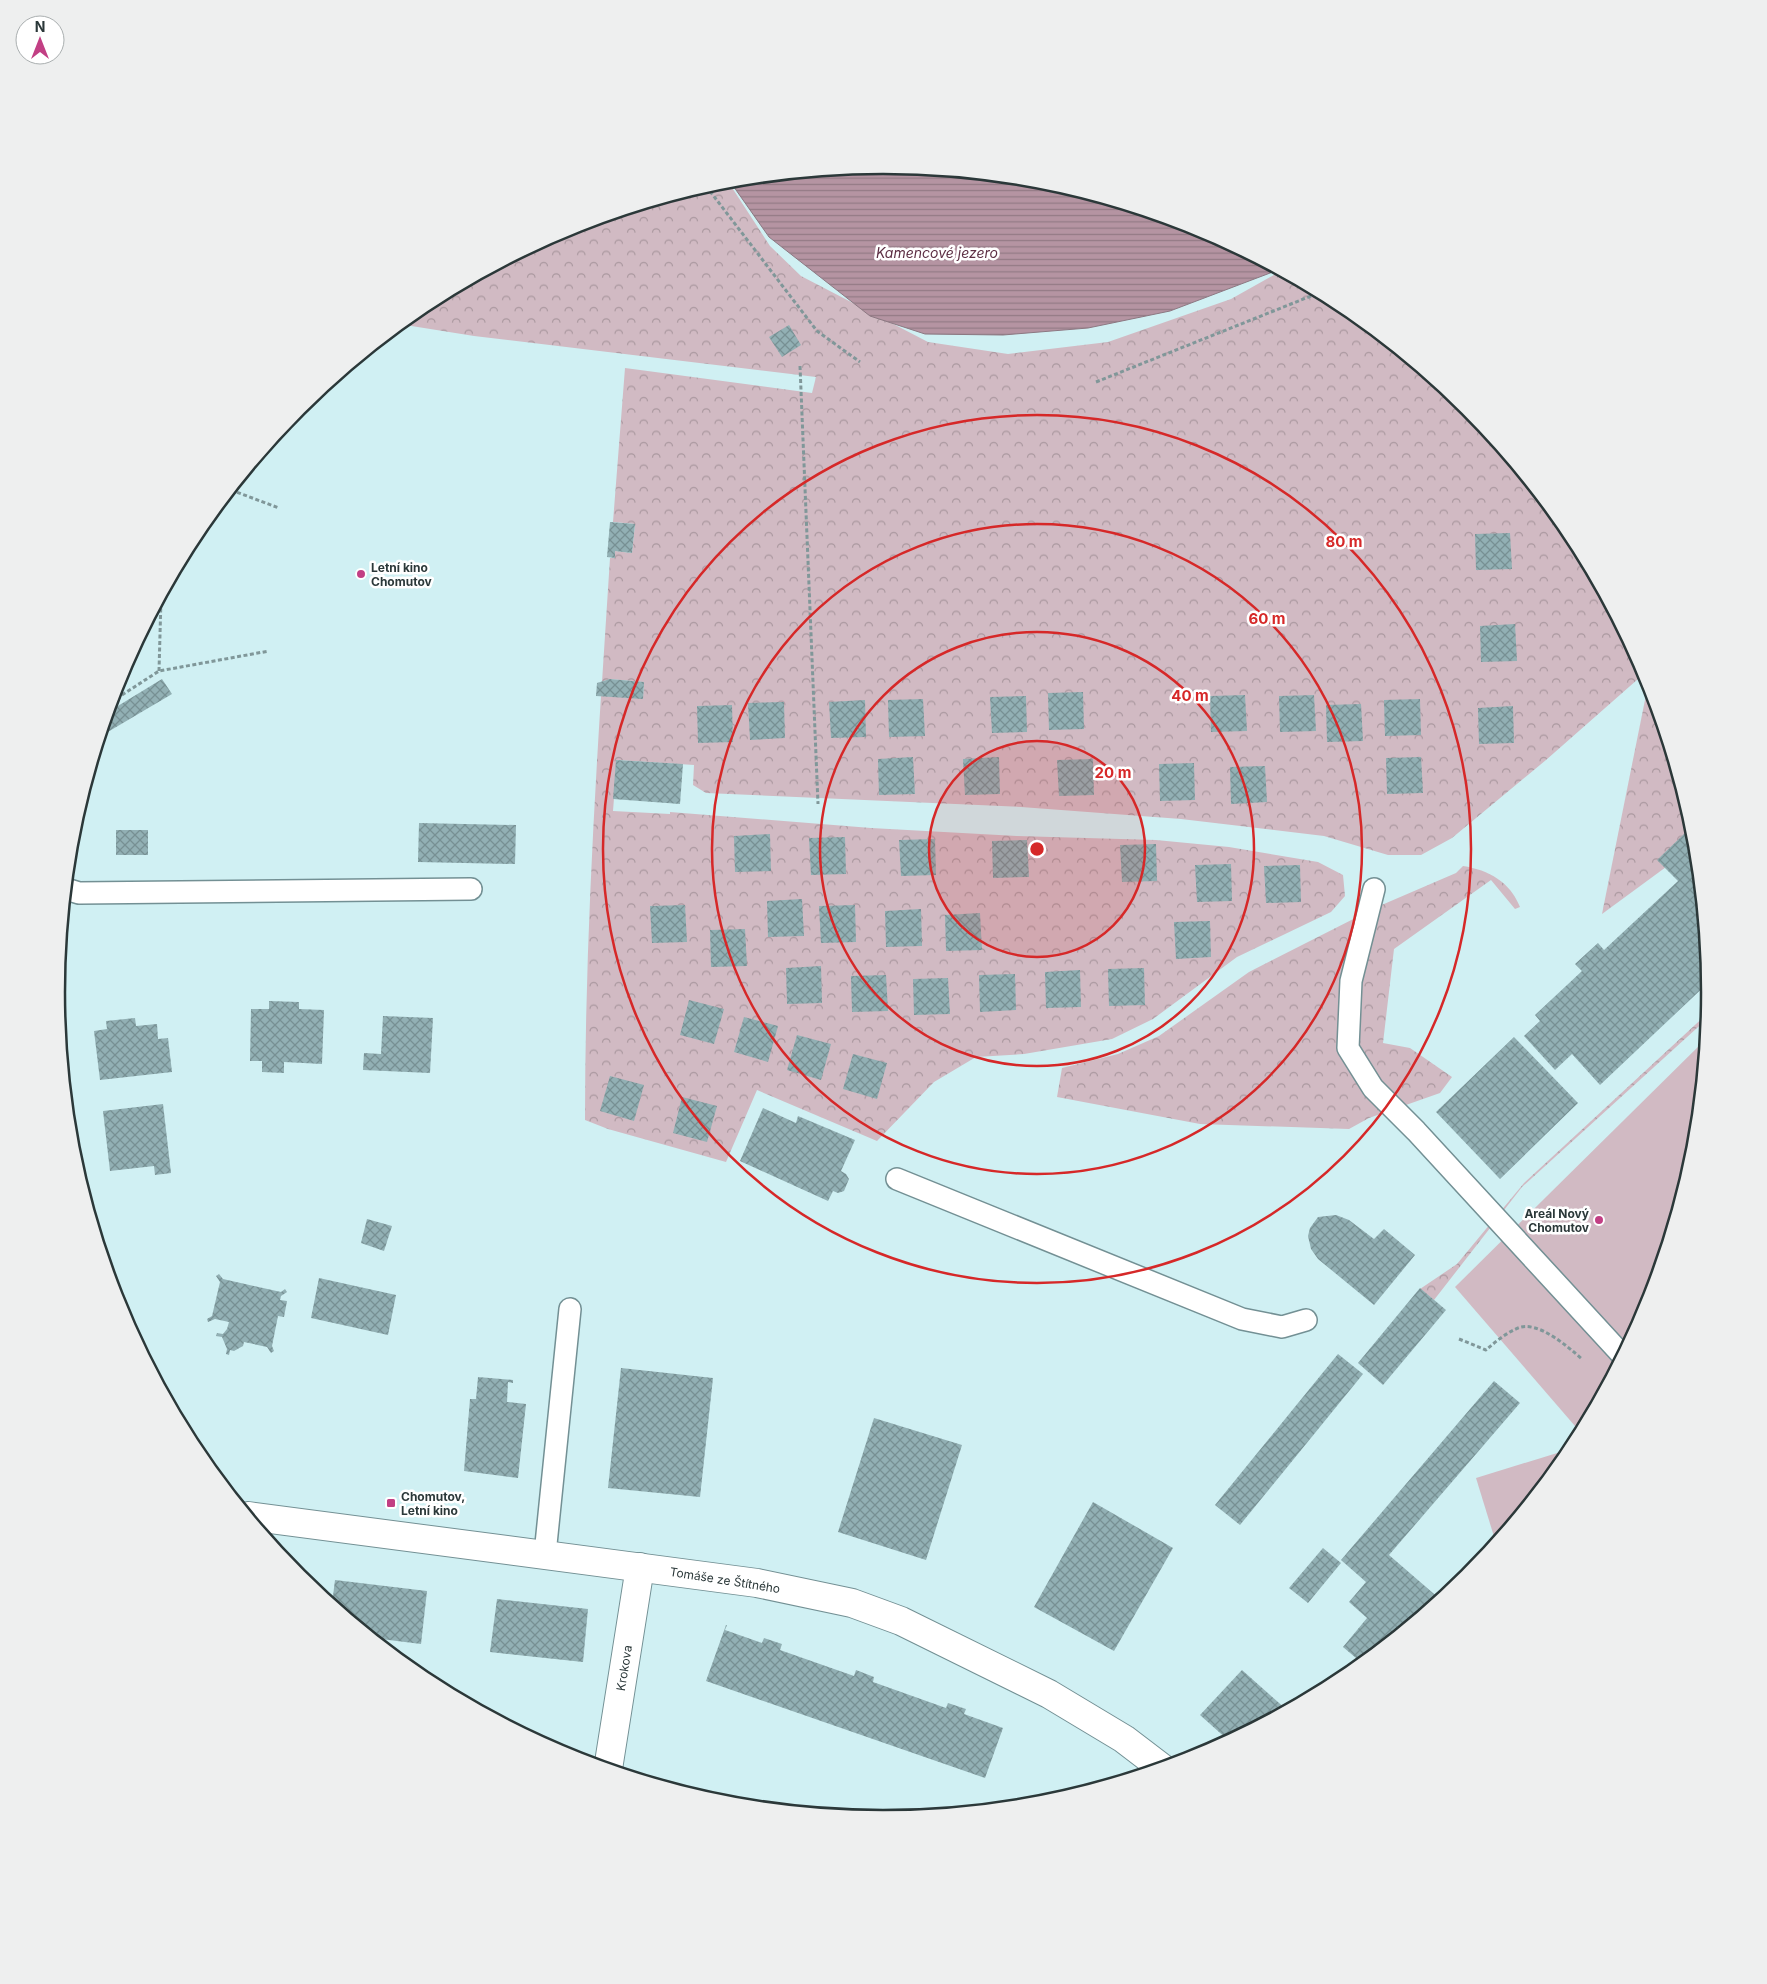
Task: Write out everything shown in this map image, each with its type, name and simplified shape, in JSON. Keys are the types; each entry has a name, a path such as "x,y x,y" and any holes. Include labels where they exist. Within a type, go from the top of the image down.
{"street":[{"name":"Tomáše ze Štítného","path":"256,1517 757,1583 852,1603 901,1621 1049,1694 1124,1739 1156,1764"},
{"name":"Krokova","path":"609,1763 640,1567"}],"lane":[{"path":"71,891 79,893 471,889"},
{"path":"1374,889 1351,981 1348,1048 1373,1088 1416,1131 1619,1352"},
{"path":"897,1179 1242,1319 1282,1327 1306,1320"},
{"path":"545,1554 570,1309"}],"path":[{"path":"711,192 817,331 860,362"},
{"path":"1096,382 1313,295"},
{"path":"800,366 818,804"},
{"path":"236,492 279,508"},
{"path":"159,671 161,609"},
{"path":"121,696 159,671 269,651"},
{"path":"1459,1339 1486,1350 1500,1338 1520,1327 1535,1328 1559,1339 1588,1364"}],"green space":[{"path":"732,188 770,246 801,276 928,342 1008,354 1108,342 1231,299 1276,274 1338,311 1382,343 1462,413 1499,452 1564,537 1618,630 1639,678 1546,760 1452,838 1421,855 1388,855 1324,836 1181,819 1021,807 706,793 693,785 694,765 617,760 613,811 670,814 670,812 871,828 1017,836 1156,840 1229,847 1318,862 1343,875 1345,896 1331,912 1237,957 1153,1019 1112,1039 1024,1054 976,1057 934,1082 877,1141 757,1090 726,1162 608,1129 585,1120 590,908 601,696 643,698 644,682 610,679 602,682 610,558 615,558 615,551 632,553 635,524 613,522 625,368 812,393 816,377 474,336 409,326 474,283 521,258 570,236 620,217 672,201"},
{"path":"1646,695 1659,729 1674,780 1689,850 1602,914"},
{"path":"1463,866 1490,874 1498,879 1511,891 1520,907 1515,909 1491,880 1394,949 1383,1043 1410,1048 1452,1077 1440,1093 1369,1118 1349,1129 1200,1124 1057,1097 1062,1068 1118,1054 1159,1036 1249,972 1377,907 1456,873"},
{"path":"1701,1019 1701,1025 1522,1187 1434,1300 1420,1289 1457,1264 1524,1183"},
{"name":"Areál Nový Chomutov","path":"1700,1045 1695,1099 1686,1152 1674,1204 1659,1255 1640,1305 1618,1354 1576,1427 1455,1287"},
{"path":"1560,1452 1533,1490 1494,1537 1476,1478"}],"water":[{"name":"Kamencové jezero","path":"830,175 937,175 1043,189 1095,201 1147,217 1197,236 1272,272 1170,311 1088,328 1003,335 925,334 870,316 769,237 734,187"}],"building":[{"path":"789,325 801,345 782,357 769,337"},
{"path":"610,522 635,524 632,553 615,551 615,558 607,557"},
{"path":"1510,533 1512,569 1476,570 1475,534"},
{"path":"1515,624 1517,661 1481,662 1480,626"},
{"path":"162,679 172,694 107,732 116,707"},
{"path":"610,679 644,682 643,699 596,696 597,683"},
{"path":"1083,692 1084,729 1049,730 1048,693"},
{"path":"1245,695 1247,731 1211,732 1210,696"},
{"path":"1314,695 1316,731 1280,732 1279,696"},
{"path":"1026,696 1027,732 992,733 990,697"},
{"path":"923,699 925,736 889,737 888,700"},
{"path":"1420,699 1421,735 1385,736 1384,700"},
{"path":"865,700 866,737 831,738 829,702"},
{"path":"784,702 785,738 750,740 748,703"},
{"path":"1361,704 1363,741 1327,742 1326,705"},
{"path":"732,705 733,742 698,743 697,706"},
{"path":"1513,706 1514,743 1479,744 1478,708"},
{"path":"913,757 915,794 879,795 878,759"},
{"path":"999,757 1000,794 965,795 963,759"},
{"path":"1421,757 1423,793 1387,794 1386,758"},
{"path":"1093,759 1094,795 1059,796 1057,760"},
{"path":"616,760 683,764 680,804 613,799"},
{"path":"1194,763 1195,800 1160,801 1159,764"},
{"path":"1265,766 1267,802 1231,804 1230,767"},
{"path":"419,823 516,825 515,864 418,862"},
{"path":"116,830 148,830 148,855 116,855"},
{"path":"1685,833 1686,835 1695,885 1702,989 1600,1085 1572,1054 1555,1070 1524,1036 1540,1021 1535,1015 1582,971 1575,964 1598,943 1604,950 1678,881 1657,860"},
{"path":"770,834 771,871 735,872 734,836"},
{"path":"845,837 846,874 811,875 809,838"},
{"path":"935,839 936,875 901,876 899,840"},
{"path":"1027,840 1029,877 993,878 992,841"},
{"path":"1156,844 1157,881 1122,882 1120,845"},
{"path":"1231,864 1232,901 1197,902 1195,865"},
{"path":"1300,865 1301,902 1266,903 1264,866"},
{"path":"802,899 804,936 768,937 767,901"},
{"path":"685,905 687,942 652,943 650,906"},
{"path":"855,905 856,942 821,943 819,906"},
{"path":"921,909 922,946 886,947 885,911"},
{"path":"980,913 982,950 946,951 945,915"},
{"path":"1210,921 1211,957 1176,959 1174,922"},
{"path":"745,929 747,966 711,967 710,930"},
{"path":"821,966 822,1003 787,1004 786,968"},
{"path":"1144,968 1145,1005 1109,1006 1108,969"},
{"path":"1080,970 1081,1007 1046,1008 1045,972"},
{"path":"1015,974 1016,1010 980,1012 979,975"},
{"path":"886,975 888,1011 852,1012 851,976"},
{"path":"948,978 950,1014 914,1015 913,979"},
{"path":"689,1000 724,1009 714,1044 680,1035"},
{"path":"269,1001 299,1002 299,1009 324,1010 322,1064 284,1062 284,1073 262,1072 262,1061 250,1061 251,1009 269,1009"},
{"path":"383,1016 433,1018 430,1073 363,1070 364,1053 381,1054"},
{"path":"744,1017 778,1026 768,1062 734,1052"},
{"path":"135,1018 136,1026 157,1024 158,1039 168,1038 172,1072 100,1080 94,1031 107,1029 106,1021"},
{"path":"797,1035 831,1044 821,1080 787,1070"},
{"path":"1514,1037 1578,1103 1500,1179 1436,1112"},
{"path":"853,1054 887,1063 877,1099 843,1089"},
{"path":"610,1076 644,1085 634,1121 600,1111"},
{"path":"682,1097 717,1106 707,1142 673,1133"},
{"path":"163,1104 171,1173 155,1175 154,1166 110,1171 103,1111"},
{"path":"763,1108 796,1123 798,1116 855,1140 841,1171 849,1179 844,1191 838,1193 833,1191 828,1201 740,1161"},
{"path":"1336,1215 1349,1220 1374,1239 1384,1229 1415,1255 1374,1305 1318,1259 1311,1249 1308,1236 1310,1228 1318,1217"},
{"path":"367,1219 392,1226 384,1251 361,1243"},
{"path":"219,1274 223,1279 281,1292 285,1289 287,1292 281,1296 280,1300 287,1301 284,1317 278,1316 272,1346 274,1351 271,1353 267,1347 244,1342 243,1346 234,1351 230,1350 229,1355 226,1354 227,1349 222,1337 216,1336 217,1333 223,1334 229,1322 215,1319 208,1322 207,1319 212,1316 220,1282 216,1276"},
{"path":"319,1278 396,1295 388,1335 311,1318"},
{"path":"1420,1288 1446,1310 1383,1385 1358,1363"},
{"path":"1338,1354 1363,1374 1240,1525 1215,1505"},
{"path":"621,1368 713,1378 700,1497 608,1488"},
{"path":"478,1377 513,1380 513,1383 508,1382 507,1402 526,1404 518,1478 464,1471 470,1399 476,1399"},
{"path":"1494,1381 1520,1403 1389,1555 1436,1595 1382,1641 1357,1659 1343,1647 1367,1618 1349,1602 1366,1582 1341,1560"},
{"path":"874,1418 962,1445 926,1560 838,1532"},
{"path":"1093,1502 1173,1548 1114,1651 1034,1607"},
{"path":"1323,1548 1341,1563 1308,1603 1289,1588"},
{"path":"335,1580 427,1591 421,1644 383,1639 333,1597"},
{"path":"497,1599 588,1609 583,1662 490,1652"},
{"path":"726,1625 725,1630 762,1643 764,1638 782,1644 780,1650 854,1676 856,1670 874,1677 873,1682 946,1708 948,1703 966,1709 964,1714 1003,1728 985,1778 706,1681"},
{"path":"1242,1670 1283,1706 1224,1736 1200,1715"}],"place":[{"name":"Letní kino Chomutov","path":"361,574"},
{"name":"Areál Nový Chomutov","path":"1599,1220"},
{"name":"Chomutov, Letní kino","path":"391,1503"}]}
